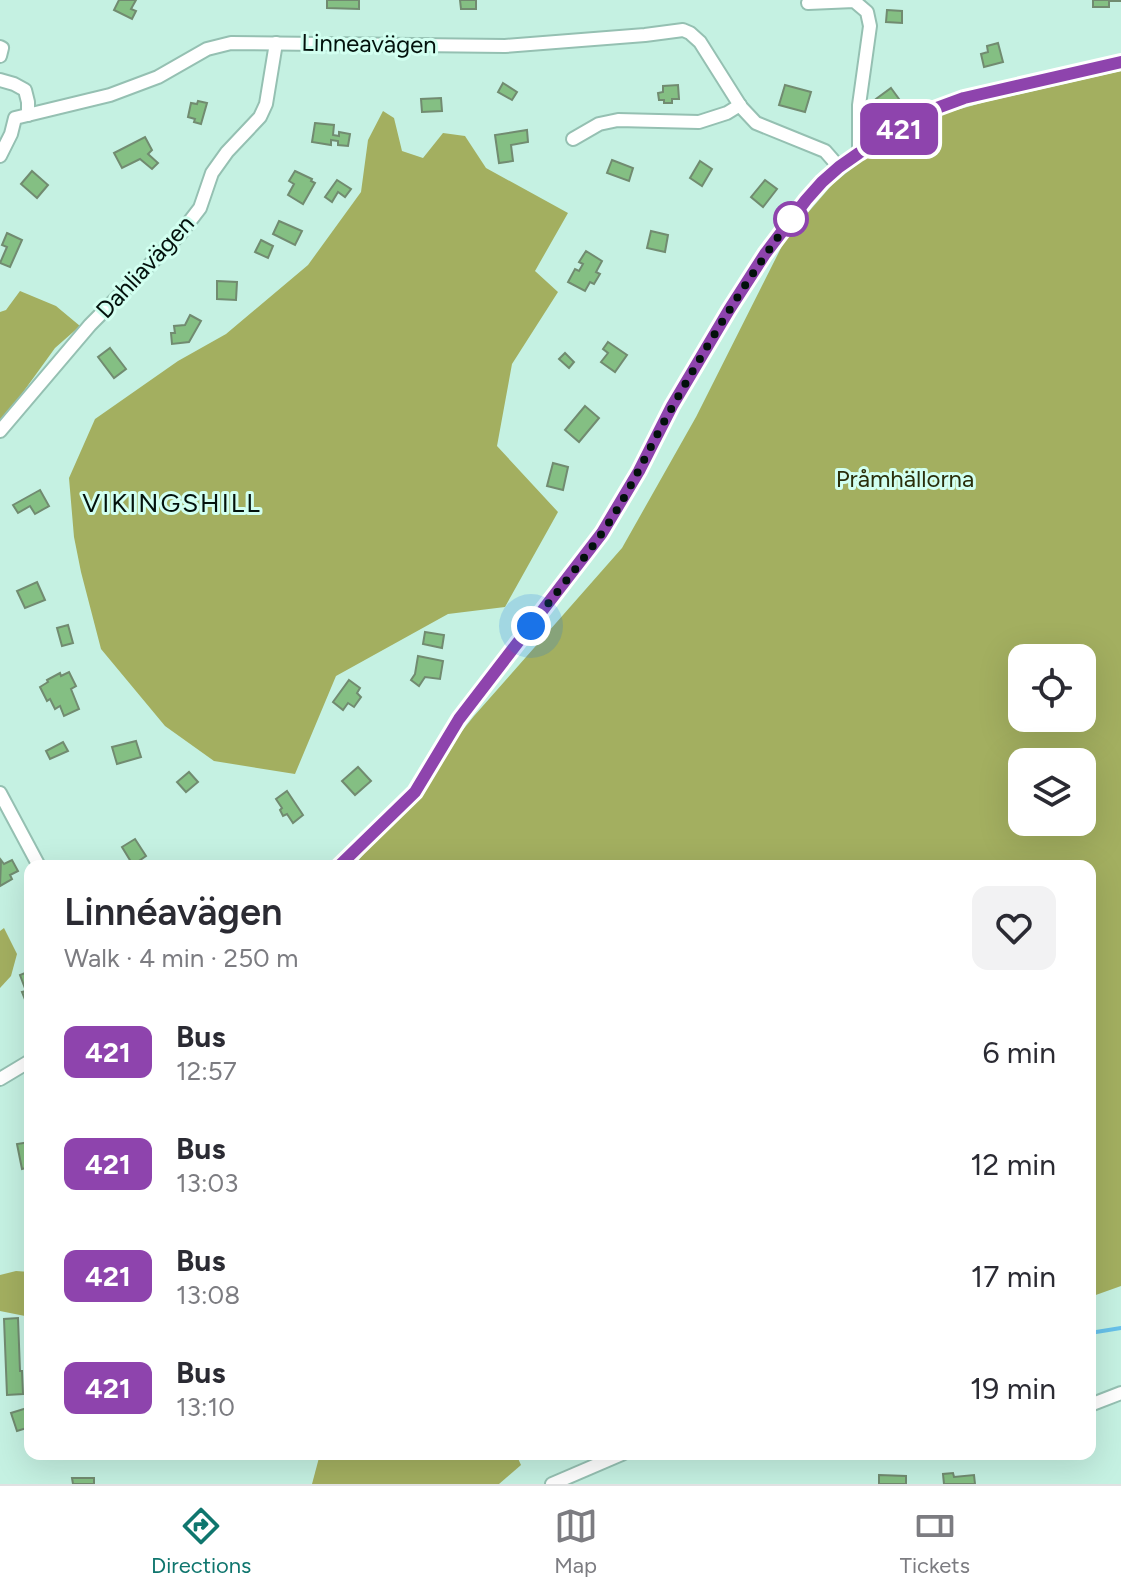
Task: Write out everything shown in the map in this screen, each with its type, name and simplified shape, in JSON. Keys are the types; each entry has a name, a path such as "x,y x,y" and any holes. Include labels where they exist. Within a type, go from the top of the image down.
{"street":[{"path":"808,3 854,1 867,12 870,26 859,105 859,153"},
{"name":"Linneavägen","path":"28,115 110,95 158,77 207,49 231,43 505,46 683,30 700,42 740,105 756,123 825,151 839,167"},
{"name":"Dahliavägen","path":"0,431 90,325 180,234 200,208 212,173 260,117 266,104 276,43"},
{"path":"0,47 0,56"},
{"path":"345,860 415,792 459,719 602,533 679,394 765,254 806,200 839,167 926,112 964,98 1121,62"},
{"path":"0,80 25,90 28,102 28,115 15,118 0,156"},
{"path":"573,139 599,124 618,120 699,122 727,113 740,105"},
{"path":"0,793 36,860"},
{"path":"0,1079 24,1065"},
{"path":"1096,1403 1121,1393"},
{"path":"552,1484 608,1460"}],"green space":[{"name":"Pråmhällorna","path":"1121,71 1121,1286 1096,1295 1096,860 359,860 474,716 622,548 696,417 786,238 837,179 879,147 927,120 985,102"},
{"path":"383,111 394,118 402,151 423,158 443,133 465,136 486,168 568,213 535,271 558,292 512,364 497,446 558,512 505,607 448,614 336,676 295,774 214,761 165,726 101,649 74,537 69,478 95,419 178,361 226,334 308,265 361,192 368,140"},
{"path":"20,291 56,306 80,326 55,348 0,420 0,312 6,310"},
{"path":"4,928 17,954 11,976 0,988 0,931"},
{"path":"24,1272 24,1316 0,1311 0,1275"},
{"path":"318,1460 519,1460 521,1465 499,1484 312,1484"}],"building":[{"path":"119,0 136,0 131,9 136,11 132,19 114,10"},
{"path":"327,0 359,0 359,9 327,8"},
{"path":"460,0 476,0 476,9 461,9"},
{"path":"1093,0 1121,1 1109,1 1109,7 1093,7"},
{"path":"887,10 902,11 902,23 886,22"},
{"path":"998,43 1003,62 984,67 981,54 988,52 987,46"},
{"path":"503,83 517,92 512,100 498,92"},
{"path":"678,85 679,99 672,99 672,103 659,100 658,93 663,92 663,86"},
{"path":"785,85 811,92 805,112 779,105"},
{"path":"891,88 899,99 884,110 876,99"},
{"path":"441,98 442,111 422,112 421,99"},
{"path":"198,101 207,103 201,124 188,117 191,103 197,104"},
{"path":"315,123 334,125 333,135 339,136 339,132 350,134 348,146 331,140 331,145 312,142"},
{"path":"527,130 528,142 511,145 513,161 499,163 495,135"},
{"path":"145,137 152,150 148,154 158,163 152,169 140,159 122,168 114,153"},
{"path":"612,160 633,168 629,181 607,173"},
{"path":"700,161 712,169 702,186 690,178"},
{"path":"32,171 48,185 37,198 21,184"},
{"path":"295,171 315,183 303,204 288,195 294,184 289,181"},
{"path":"337,180 351,189 345,197 338,192 332,202 325,197"},
{"path":"765,180 777,189 763,207 751,197"},
{"path":"279,221 302,231 295,245 273,234"},
{"path":"651,231 668,235 665,252 647,248"},
{"path":"7,233 22,240 10,267 0,263 7,247 2,245"},
{"path":"261,240 273,246 268,258 255,252"},
{"path":"586,251 602,261 596,272 600,274 585,291 568,282 575,269 579,271 583,264 579,262"},
{"path":"217,281 237,282 236,300 217,299"},
{"path":"190,315 201,321 189,342 172,344 174,326 185,325"},
{"path":"608,342 627,355 615,372 601,362 608,353 603,349"},
{"path":"110,348 126,369 114,378 98,357"},
{"path":"565,353 574,362 569,368 559,359"},
{"path":"585,406 599,418 579,442 565,430"},
{"path":"553,463 568,467 563,490 547,486"},
{"path":"40,490 49,506 35,514 30,506 18,513 13,505"},
{"path":"37,582 45,600 25,608 17,591"},
{"path":"68,625 73,643 62,646 57,628"},
{"path":"425,632 444,635 442,648 423,644"},
{"path":"418,656 443,661 440,679 425,677 419,686 411,680"},
{"path":"69,672 76,686 71,689 79,709 64,716 60,706 55,709 50,699 47,701 40,687 60,673 61,676"},
{"path":"349,680 360,688 357,693 361,697 354,707 348,703 343,710 333,702"},
{"path":"136,741 141,757 117,764 112,747"},
{"path":"63,742 68,751 50,759 46,751"},
{"path":"358,767 371,781 355,795 342,781"},
{"path":"189,772 198,782 186,792 177,782"},
{"path":"287,791 303,815 293,823 287,814 283,816 276,799"},
{"path":"135,839 146,856 140,860 130,860 122,847"},
{"path":"1,860 4,864 12,860 18,871 0,886"},
{"path":"24,1143 22,1169 17,1144"},
{"path":"18,1318 23,1394 7,1395 4,1319"},
{"path":"24,1409 24,1429 17,1431 11,1413"},
{"path":"953,1473 954,1477 974,1475 975,1484 944,1484 943,1474"},
{"path":"879,1475 906,1476 906,1484 879,1484"},
{"path":"72,1478 94,1478 94,1484 73,1484"}],"waterway":[{"path":"1096,1332 1121,1328"}],"bus line":[{"name":"421","path":"346,860 415,792 459,719 602,533 729,310 765,254 822,182 859,153 926,112 964,98 1121,62"}],"district":[{"name":"VIKINGSHILL","path":"172,503"}],"route":[{"path":"531,626 602,533 729,310 791,219"}]}
